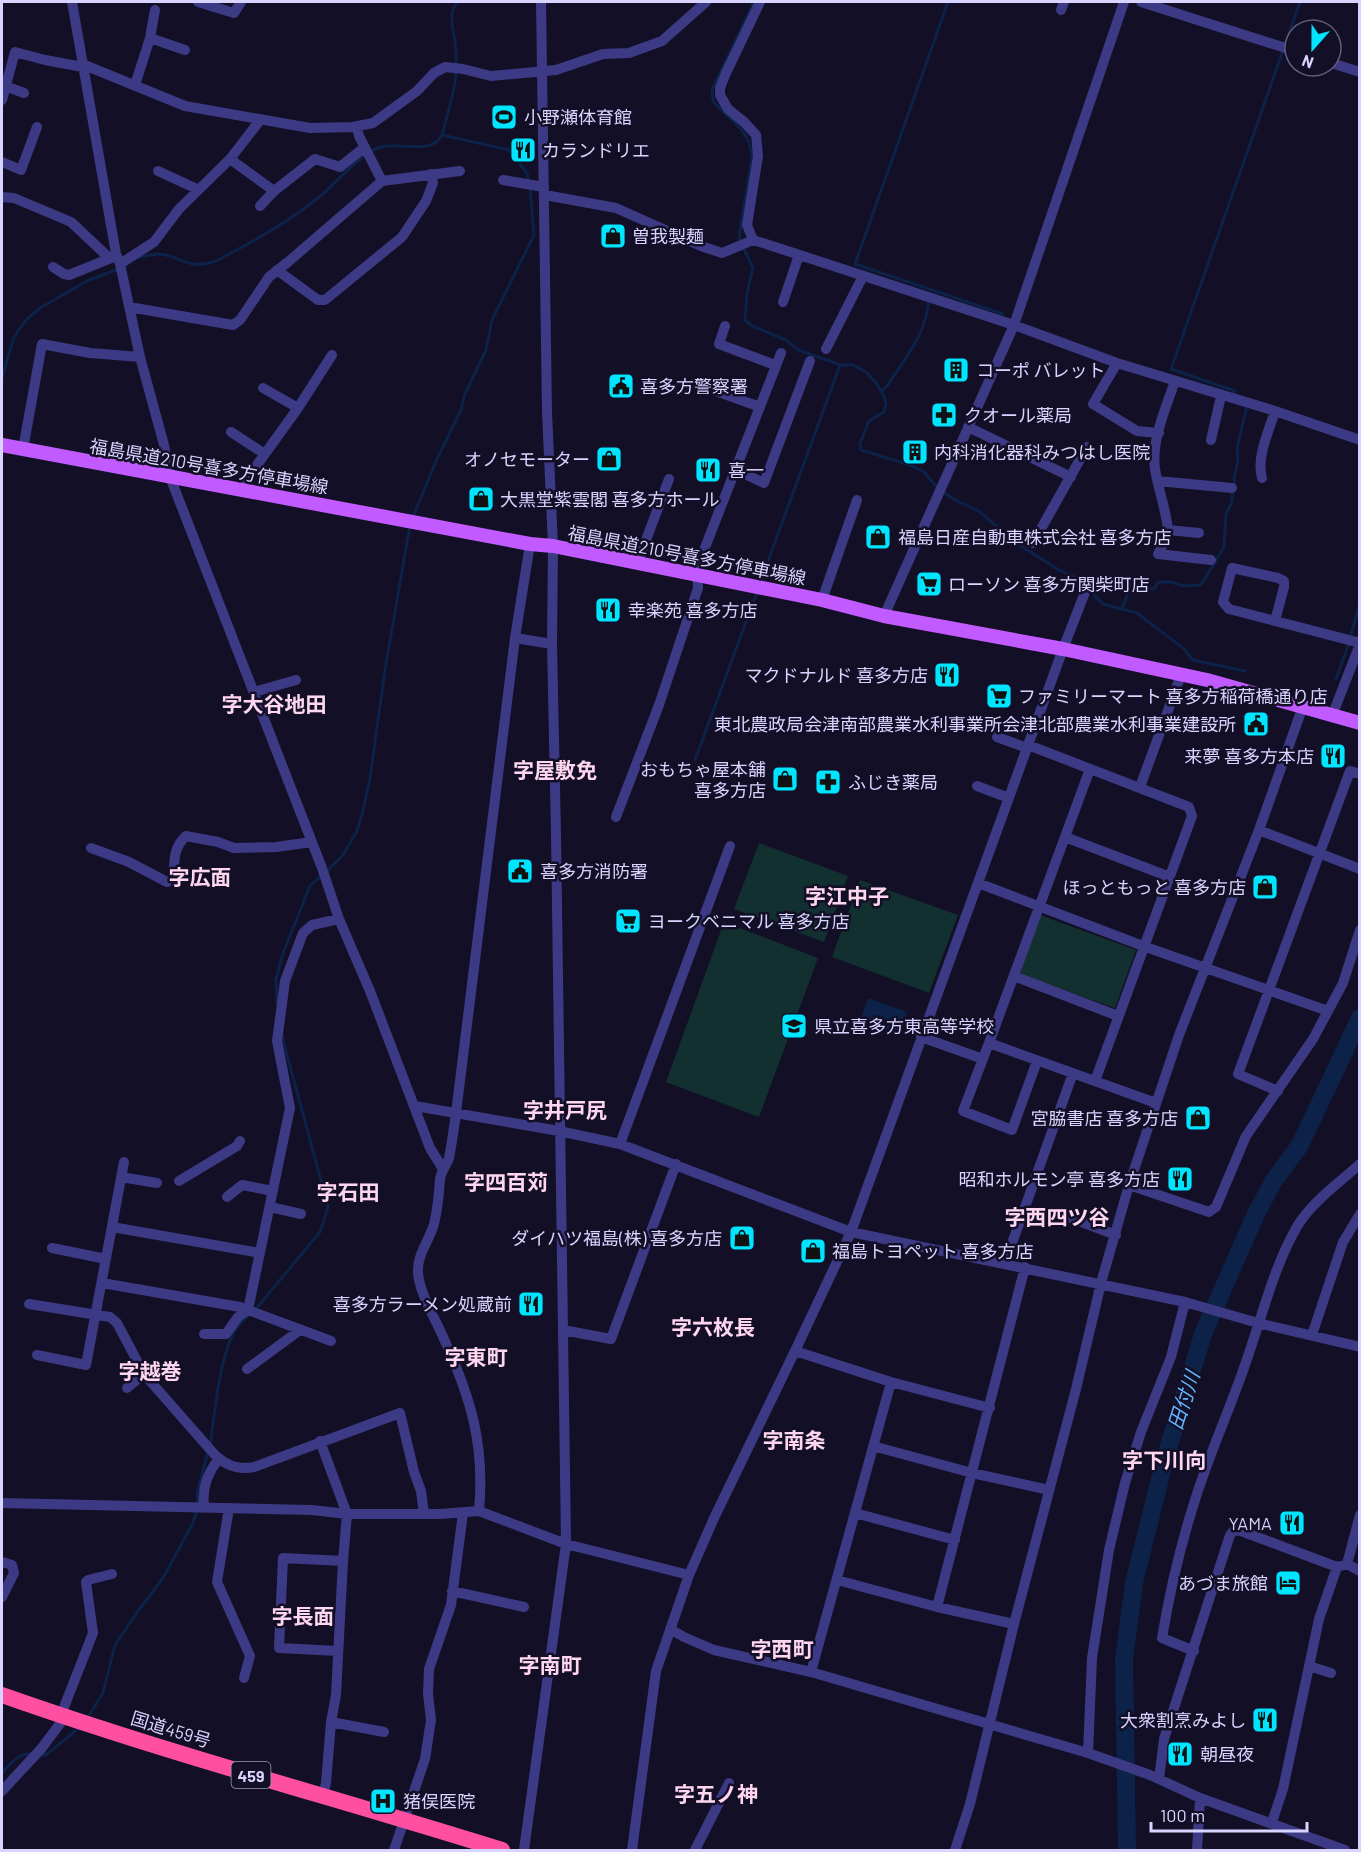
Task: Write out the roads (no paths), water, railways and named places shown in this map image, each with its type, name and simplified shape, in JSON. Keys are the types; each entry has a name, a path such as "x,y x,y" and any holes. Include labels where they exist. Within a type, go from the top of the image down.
{"highway":[{"name":"国道459号","path":"2,1695 63,1716 502,1851"}],"main road":[{"name":"福島県道210号喜多方停車場線","path":"2,445 530,544 553,546 822,600 884,616 1063,649 1181,675 1303,706 1359,723"}],"street":[{"path":"72,2 116,258 171,477 322,868 339,919 430,1148 443,1169"},
{"path":"198,2 210,3 234,13 240,2"},
{"path":"524,1851 566,1544 552,644 553,546 547,412 541,2"},
{"path":"2,100 15,52 45,60 83,65 185,106 310,128 357,127 373,123 417,91 434,73 445,67 491,76 556,70 603,54 629,53 662,41 706,2"},
{"path":"750,241 747,225 758,156 756,135 728,109 720,95 720,88 760,2"},
{"path":"884,616 1014,325 1124,2"},
{"path":"1141,2 1283,47"},
{"path":"135,85 150,38 155,9"},
{"path":"150,38 185,50"},
{"path":"1343,67 1359,72"},
{"path":"5,86 24,93"},
{"path":"53,267 69,275 154,242 197,189 230,159 261,119"},
{"path":"2,162 21,170 37,127"},
{"path":"357,127 359,136 382,181"},
{"path":"261,206 274,191 315,159 340,166 365,147"},
{"path":"230,159 274,191"},
{"path":"158,171 197,189"},
{"path":"129,307 233,325 240,320 264,284 277,270 382,181 460,171"},
{"path":"277,270 318,300 325,300 402,237 426,201 433,183 431,174"},
{"path":"502,180 616,208 712,250 722,252 750,241 799,255 1014,325 1117,363 1275,411 1359,440"},
{"path":"2,197 14,198 71,222 116,258"},
{"path":"783,302 799,255"},
{"path":"826,348 863,276"},
{"path":"725,326 718,344 775,365"},
{"path":"23,449 42,344 90,353 140,357"},
{"path":"616,817 659,705 698,588 697,568 780,353"},
{"path":"239,490 298,408 332,355"},
{"path":"736,470 764,483 810,361"},
{"path":"1117,363 1093,404 1137,430 1158,433"},
{"path":"1175,381 1158,433 1155,456 1168,530 1158,554 1211,560"},
{"path":"263,388 298,408"},
{"path":"716,391 760,407"},
{"path":"1210,440 1221,396"},
{"path":"1262,478 1261,455 1275,411"},
{"path":"968,427 1071,477"},
{"path":"231,432 265,454"},
{"path":"1034,543 1088,447"},
{"path":"638,564 669,479"},
{"path":"1158,481 1232,488"},
{"path":"822,600 857,500"},
{"path":"1168,530 1199,533"},
{"path":"479,1511 480,1454 471,1405 464,1382 423,1291 418,1271 419,1262 434,1226 440,1192 440,1177 448,1161 456,1113 515,638 530,544"},
{"path":"1275,621 1284,581 1232,568 1223,602 1229,609 1359,644 1332,716"},
{"path":"632,1851 656,1671 689,1575 851,1232 1089,582"},
{"path":"515,638 552,644"},
{"path":"1140,787 1181,675"},
{"path":"254,692 296,680"},
{"path":"955,1851 970,1804 1101,1283 1129,1185 1205,966 1259,830 1303,706"},
{"path":"997,736 1140,787 1188,807 1192,816 1095,1081"},
{"path":"1037,1061 1012,1130 963,1111 1090,769"},
{"path":"1278,1092 1238,1074 1350,771 1359,774"},
{"path":"977,786 1009,798"},
{"path":"1259,830 1359,869"},
{"path":"91,848 129,862 167,882 173,879 176,849 186,836 218,842 234,848 276,847 312,842"},
{"path":"1065,837 1170,877"},
{"path":"620,1144 730,846"},
{"path":"978,882 1143,946 1328,1011"},
{"path":"204,1334 226,1334 238,1317 248,1310 290,1108 277,1041 285,981 306,928 339,919"},
{"path":"1129,1185 1209,1212 1216,1207 1246,1137 1313,1039 1343,982 1359,930"},
{"path":"1014,976 1118,1016"},
{"path":"921,1036 983,1059"},
{"path":"989,1043 1156,1103"},
{"path":"1005,1263 1073,1073"},
{"path":"415,1106 620,1144 851,1232 1101,1283 1359,1347"},
{"path":"179,1180 237,1146 240,1141"},
{"path":"37,1355 87,1365 124,1162"},
{"path":"563,1330 611,1339 675,1164"},
{"path":"1194,1651 1162,1638 1169,1593 1196,1496 1287,1245 1312,1206 1359,1164"},
{"path":"121,1177 157,1183"},
{"path":"226,1197 242,1185 273,1191"},
{"path":"270,1207 300,1214"},
{"path":"1055,1212 1116,1235"},
{"path":"1312,1335 1343,1242 1359,1214"},
{"path":"112,1227 260,1253"},
{"path":"52,1248 106,1259"},
{"path":"937,1607 1025,1267"},
{"path":"102,1283 240,1307 331,1341"},
{"path":"29,1304 110,1317 117,1323 144,1374 219,1459 236,1468 247,1468 400,1413 414,1472 421,1491 424,1514"},
{"path":"1088,1753 1092,1658 1109,1550 1125,1483 1141,1432 1191,1304"},
{"path":"247,1369 300,1330"},
{"path":"795,1351 891,1382 990,1408"},
{"path":"127,1388 144,1374"},
{"path":"811,1672 891,1382"},
{"path":"320,1441 347,1514 336,1695 323,1796"},
{"path":"873,1446 972,1473 1049,1490"},
{"path":"198,1507 205,1482 212,1467 219,1459"},
{"path":"2,1503 312,1510 347,1514 479,1511 566,1544 689,1575"},
{"path":"229,1508 217,1582 250,1656 244,1678"},
{"path":"394,1851 425,1759 430,1720 429,1669 451,1605 463,1513"},
{"path":"855,1513 955,1540"},
{"path":"1272,1822 1282,1789 1320,1619 1342,1566 1359,1515"},
{"path":"1155,1777 1164,1739 1230,1535 1234,1530 1359,1571"},
{"path":"338,1651 279,1648 283,1558 343,1561"},
{"path":"2,1562 12,1565 14,1573 2,1597"},
{"path":"2,1791 35,1756 63,1716 93,1633 86,1582 112,1574"},
{"path":"837,1580 937,1607 1014,1624"},
{"path":"452,1591 524,1606"},
{"path":"670,1629 684,1638 714,1650 811,1672 1088,1753 1155,1777 1200,1798 1272,1822 1345,1851"},
{"path":"1309,1666 1331,1673"},
{"path":"331,1722 384,1732"},
{"path":"695,1851 729,1784"},
{"path":"1197,1851 1200,1798"}],"water":[{"path":"868,998 907,1012 899,1035 860,1021"}],"waterway":[{"path":"139,257 167,255 191,264 216,261 294,216 370,152 386,146 422,147 437,142 442,135 455,78 456,55 452,16 457,2"},
{"path":"741,241 739,238 752,157 743,132 713,101 712,90 754,2"},
{"path":"948,2 855,264 1003,314"},
{"path":"1233,395 1235,391 1171,369 1300,2"},
{"path":"442,135 509,150 527,173 529,182"},
{"path":"412,519 486,350 492,320 534,235 530,189"},
{"path":"743,247 753,268 747,293 745,320 752,326 786,340 798,350 841,365 853,365 866,372 877,384 886,404 884,412 869,421 860,444 861,450 923,471 937,487"},
{"path":"2,378 14,337 26,320 40,308 87,281 118,269"},
{"path":"881,391 887,386 914,345 924,324 929,299"},
{"path":"760,583 840,365"},
{"path":"1235,485 1237,448 1247,406"},
{"path":"942,491 979,511 1016,543 1084,584"},
{"path":"1122,609 1131,585 1154,589 1158,582 1171,582 1184,586 1201,585 1224,547 1226,514 1231,504 1233,491"},
{"path":"326,872 343,855 357,831 363,811 410,525"},
{"path":"1089,589 1103,604 1137,613 1184,649 1193,660 1245,671"},
{"path":"695,760 757,592"},
{"path":"1336,679 1360,602"},
{"path":"277,1003 276,979 283,953 310,886 321,876"},
{"name":"田付川","path":"1127,1850 1124,1659 1134,1583 1165,1459 1203,1334 1256,1214 1273,1182 1300,1145 1360,1018"},
{"path":"255,1310 320,1232 328,1207 282,1036"},
{"path":"210,1446 226,1353 237,1327 250,1314"},
{"path":"198,1504 197,1493 208,1452"},
{"path":"88,1717 103,1693 115,1645 163,1578 193,1523 197,1510"},
{"path":"40,1755 46,1755 80,1727"},
{"path":"2,1773 20,1756 34,1754"}],"place":[{"name":"小野瀬体育館","path":"504,117"},
{"name":"カランドリエ","path":"523,150"},
{"name":"曽我製麺","path":"613,236"},
{"name":"コーポ バレット","path":"956,370"},
{"name":"喜多方警察署","path":"621,386"},
{"name":"クオール薬局","path":"944,415"},
{"name":"内科消化器科みつはし医院","path":"915,452"},
{"name":"オノセモーター","path":"609,459"},
{"name":"喜一","path":"708,470"},
{"name":"大黒堂紫雲閣 喜多方ホール","path":"481,499"},
{"name":"福島日産自動車株式会社 喜多方店","path":"878,537"},
{"name":"ローソン 喜多方関柴町店","path":"929,584"},
{"name":"幸楽苑 喜多方店","path":"608,610"},
{"name":"マクドナルド 喜多方店","path":"947,675"},
{"name":"ファミリーマート 喜多方稲荷橋通り店","path":"999,696"},
{"name":"東北農政局会津南部農業水利事業所会津北部農業水利事業建設所","path":"1256,724"},
{"name":"来夢 喜多方本店","path":"1333,756"},
{"name":"おもちゃ屋本舗 喜多方店","path":"785,779"},
{"name":"ふじき薬局","path":"828,782"},
{"name":"喜多方消防署","path":"520,871"},
{"name":"ほっともっと 喜多方店","path":"1265,887"},
{"name":"ヨークベニマル 喜多方店","path":"628,921"},
{"name":"県立喜多方東高等学校","path":"794,1026"},
{"name":"宮脇書店 喜多方店","path":"1198,1118"},
{"name":"昭和ホルモン亭 喜多方店","path":"1180,1179"},
{"name":"ダイハツ福島(株) 喜多方店","path":"742,1238"},
{"name":"福島トヨペット 喜多方店","path":"813,1251"},
{"name":"喜多方ラーメン処蔵前","path":"531,1304"},
{"name":"YAMA","path":"1292,1523"},
{"name":"あづま旅館","path":"1288,1583"},
{"name":"大衆割烹みよし","path":"1265,1720"},
{"name":"朝昼夜","path":"1180,1754"},
{"name":"猪俣医院","path":"383,1801"}],"district":[{"name":"字大谷地田","path":"274,703"},
{"name":"字屋敷免","path":"555,769"},
{"name":"字広面","path":"200,876"},
{"name":"字江中子","path":"847,895"},
{"name":"字井戸尻","path":"565,1109"},
{"name":"字四百苅","path":"506,1181"},
{"name":"字石田","path":"348,1191"},
{"name":"字西四ツ谷","path":"1057,1216"},
{"name":"字六枚長","path":"713,1326"},
{"name":"字東町","path":"476,1356"},
{"name":"字越巻","path":"150,1370"},
{"name":"字南条","path":"794,1439"},
{"name":"字下川向","path":"1164,1459"},
{"name":"字長面","path":"303,1615"},
{"name":"字西町","path":"782,1648"},
{"name":"字南町","path":"550,1664"},
{"name":"字五ノ神","path":"716,1793"}]}
